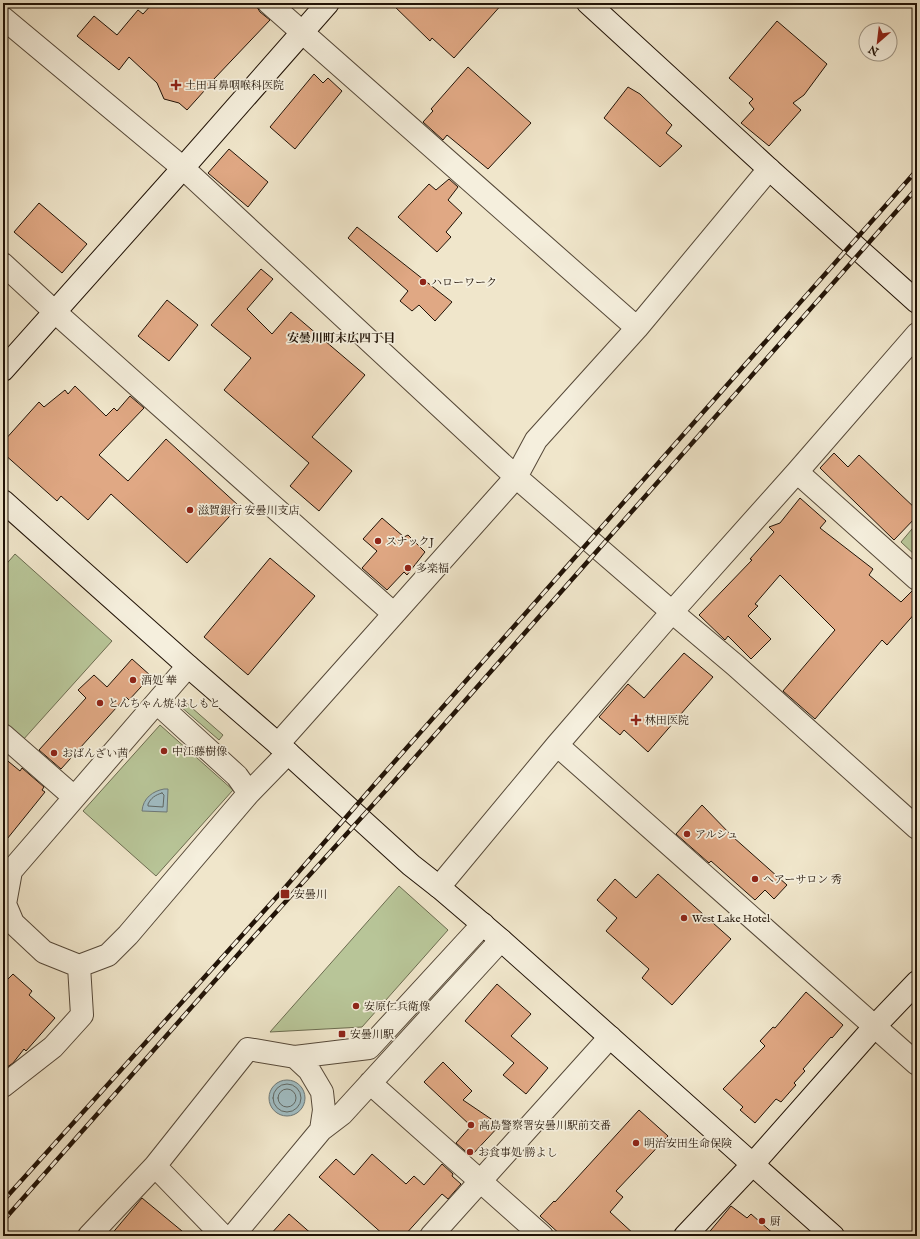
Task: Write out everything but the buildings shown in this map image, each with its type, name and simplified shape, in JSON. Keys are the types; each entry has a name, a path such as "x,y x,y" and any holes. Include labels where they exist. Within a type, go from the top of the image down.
{"street":[{"path":"268,3 637,328"},
{"path":"3,370 328,3"},
{"path":"588,3 917,302"},
{"path":"3,18 183,168 516,477 735,665 917,828"},
{"path":"188,666 11,871 4,904 13,923 44,952 79,966 108,955 128,935 249,793 283,749 394,614 516,477 536,440 637,328 769,169"},
{"path":"3,264 394,614"},
{"path":"439,887 557,745 917,334"},
{"path":"797,472 917,579"},
{"path":"3,502 283,749 411,865 483,924 833,1236"},
{"path":"157,703 237,776 249,793"},
{"path":"3,735 74,797"},
{"path":"557,745 917,1064"},
{"path":"89,1236 155,1166 248,1049 295,1057 369,1048 483,924"},
{"path":"233,1236 321,1130 342,1114 501,940"},
{"path":"3,1086 53,1047 82,1015 79,966"},
{"path":"685,1236 753,1164 874,1026 917,982"},
{"path":"431,1236 610,1037"},
{"path":"295,1057 309,1070 322,1092 324,1110 321,1130"},
{"path":"370,1083 542,1236"},
{"path":"155,1166 223,1236"}],"green space":[{"path":"917,523 917,557 901,542"},
{"path":"15,554 112,641 22,741 3,724 3,568"},
{"path":"184,701 223,735 219,740 180,706"},
{"path":"160,725 233,790 156,876 83,811"},
{"path":"399,886 448,930 362,1027 270,1032"}],"water":[{"path":"168,789 167,812 142,811 144,802 152,793"},
{"path":"287,1080 297,1083 302,1088 305,1098 302,1108 297,1113 287,1116 277,1113 272,1108 269,1098 272,1088 277,1083"}],"railway":[{"path":"3,1201 282,891 917,170"},
{"path":"3,1221 242,950 389,787 917,188"}],"place":[{"name":"土田耳鼻咽喉科医院","path":"176,85"},
{"name":"ハローワーク","path":"423,282"},
{"name":"滋賀銀行 安曇川支店","path":"190,510"},
{"name":"スナックJ","path":"378,541"},
{"name":"多楽福","path":"408,568"},
{"name":"酒処 華","path":"133,680"},
{"name":"とんちゃん焼 はしもと","path":"100,703"},
{"name":"林田医院","path":"636,720"},
{"name":"中江藤樹像","path":"164,751"},
{"name":"おばんざい茜","path":"54,753"},
{"name":"アルシュ","path":"687,834"},
{"name":"ヘアーサロン 秀","path":"755,879"},
{"name":"安曇川","path":"285,894"},
{"name":"West Lake Hotel","path":"684,918"},
{"name":"安原仁兵衛像","path":"356,1006"},
{"name":"安曇川駅","path":"342,1034"},
{"name":"高島警察署安曇川駅前交番","path":"471,1125"},
{"name":"明治安田生命保険","path":"636,1143"},
{"name":"お食事処 勝よし","path":"470,1152"},
{"name":"厨","path":"762,1221"}],"district":[{"name":"安曇川町末広四丁目","path":"341,338"}]}
